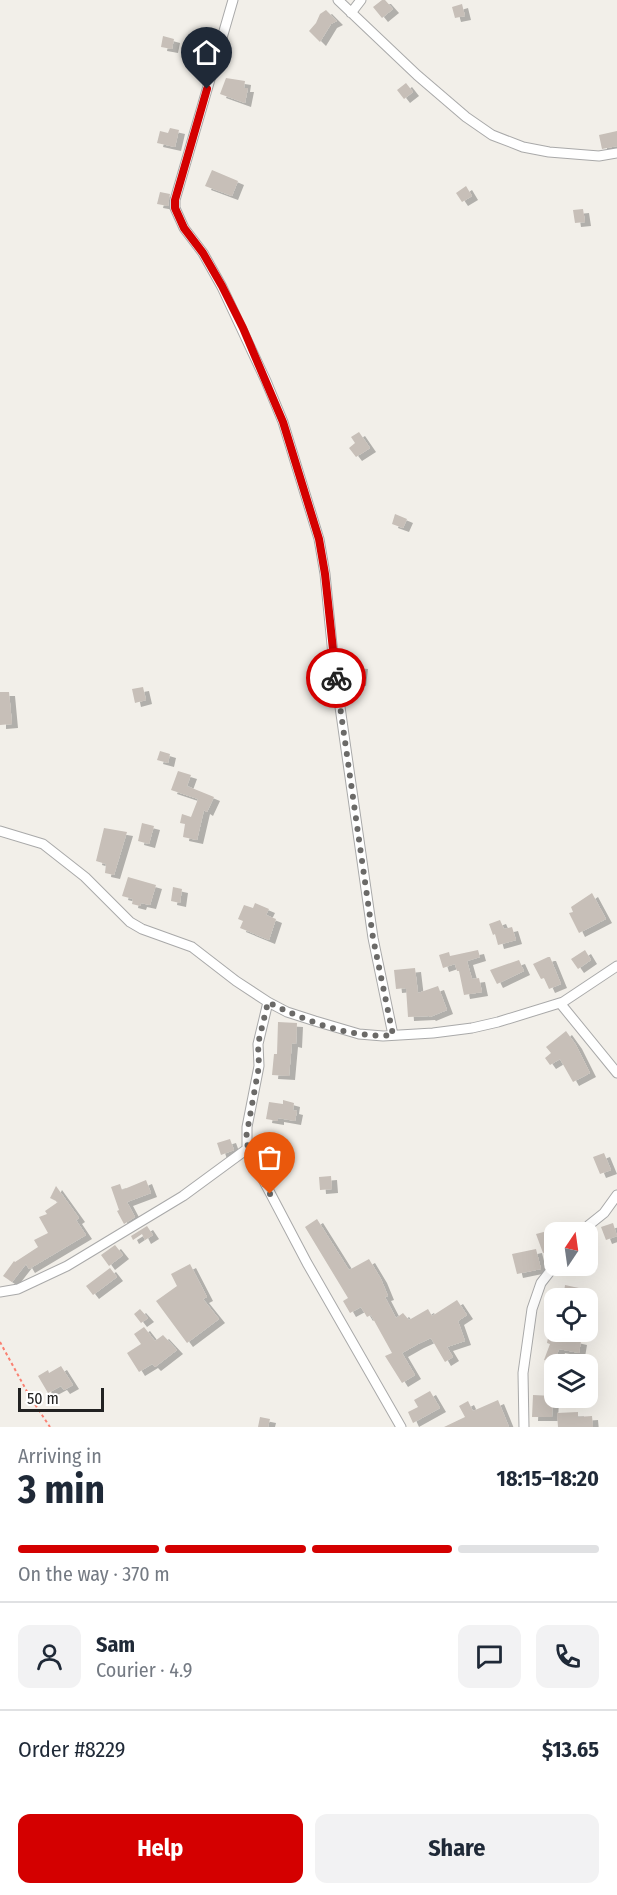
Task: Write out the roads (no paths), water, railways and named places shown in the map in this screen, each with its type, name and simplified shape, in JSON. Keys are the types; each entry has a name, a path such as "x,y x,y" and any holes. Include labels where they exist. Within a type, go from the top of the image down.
{"street":[{"path":"232,0 175,200 175,208 184,228 203,253 222,286 243,328 283,422 319,539 334,664 373,938 393,1035"},
{"path":"339,0 417,75 466,117 492,135 523,147 549,152 599,156 617,153"},
{"path":"351,13 361,0"},
{"path":"0,831 43,844 85,877 130,922 192,947 268,1002 287,1012 370,1036 433,1033 472,1028 562,1003 617,966"},
{"path":"268,1002 258,1044 259,1066 247,1127 247,1149 307,1263 401,1427"},
{"path":"562,1003 617,1072"},
{"path":"0,1292 18,1289 67,1266 183,1196 247,1149"},
{"path":"592,1222 604,1213 617,1196"},
{"path":"524,1427 523,1372 532,1309 541,1282 546,1276"}]}
